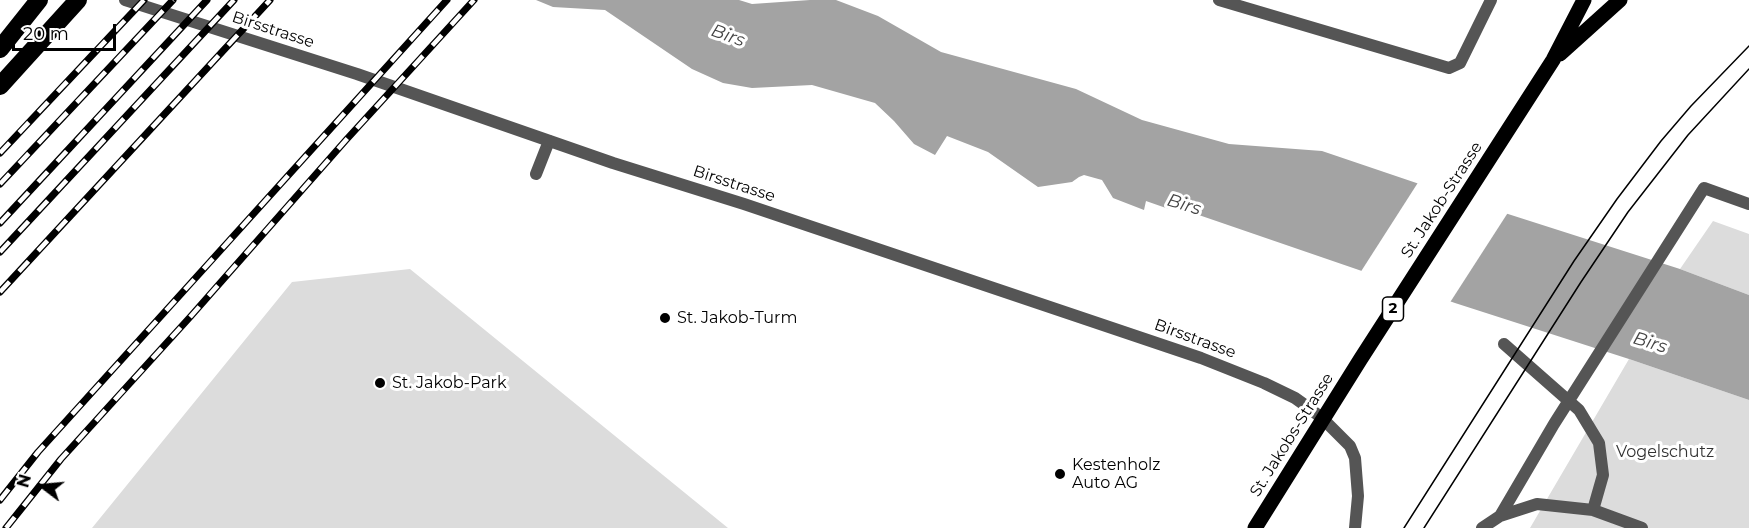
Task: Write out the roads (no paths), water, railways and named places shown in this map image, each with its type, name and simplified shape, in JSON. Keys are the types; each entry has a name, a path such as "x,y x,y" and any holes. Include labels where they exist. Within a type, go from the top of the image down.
{"highway":[{"path":"0,49 39,0"},
{"path":"0,86 78,0"}],"main road":[{"name":"St. Jakob-Strasse","path":"1360,360 1553,60 1584,0"},
{"name":"St. Jakob-Strasse","path":"1553,60 1620,0"},
{"name":"St. Jakobs-Strasse","path":"1255,528 1360,360"}],"street":[{"name":"Birsstrasse","path":"125,0 422,95 549,141 1201,358 1263,383 1295,398 1323,419 1350,446 1355,458 1358,496 1355,528"},
{"path":"1218,0 1449,68 1460,63 1491,0"},
{"path":"536,174 549,141"},
{"path":"1500,516 1554,424 1704,188 1749,204"},
{"path":"1504,344 1579,410 1599,443 1603,475 1593,510"},
{"path":"1482,528 1500,516 1537,504 1593,510 1642,528"}],"water":[{"name":"Birs","path":"536,0 739,0 752,4 836,0 878,16 941,52 1076,89 1142,120 1229,144 1322,151 1680,269 1749,295 1749,400 1193,213 1166,208 1146,201 1144,210 1113,198 1102,180 1084,175 1072,182 1038,187 988,152 947,136 935,155 914,144 875,103 812,85 752,88 723,83 692,69 605,10 553,7"}],"tram line":[{"path":"1404,528 1574,261 1617,199 1691,106 1749,46"},
{"path":"1424,528 1628,212 1688,135 1749,69"}],"railway":[{"path":"0,153 144,0"},
{"path":"0,184 173,0"},
{"path":"0,223 207,0"},
{"path":"0,252 234,0"},
{"path":"0,292 270,0"},
{"path":"0,500 38,452 447,0"},
{"path":"6,528 61,459 474,0"}],"place":[{"name":"St. Jakob-Turm","path":"665,318"},
{"name":"St. Jakob-Park","path":"380,383"},
{"name":"Kestenholz Auto AG","path":"1060,474"}],"park label":[{"name":"Vogelschutz","path":"1665,452"}]}
